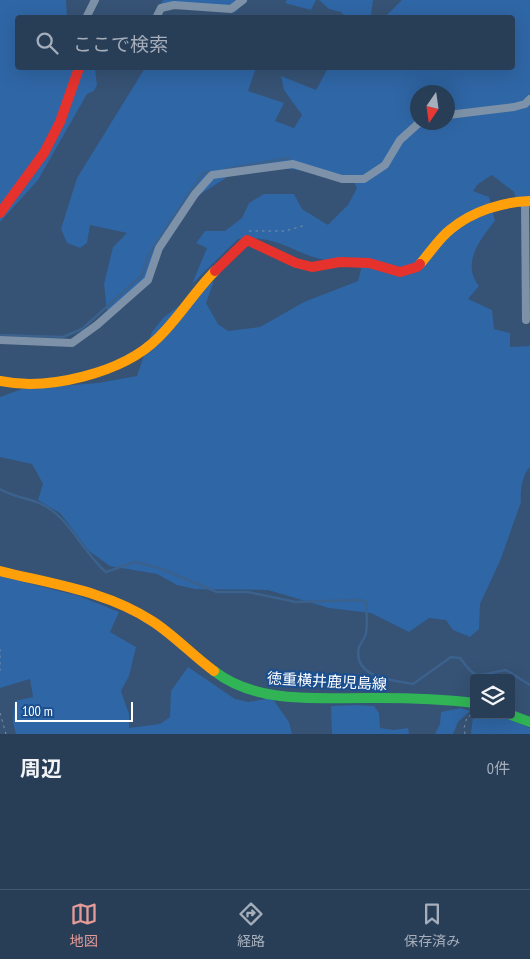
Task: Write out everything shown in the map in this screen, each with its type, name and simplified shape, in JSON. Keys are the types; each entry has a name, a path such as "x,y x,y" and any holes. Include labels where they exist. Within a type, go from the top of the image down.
{"street":[{"path":"88,15 95,0"},
{"path":"158,15 161,8 174,5 231,9 243,0"},
{"path":"0,213 44,153 60,122 78,70"},
{"path":"455,115 514,107 526,104 530,98"},
{"path":"0,340 72,343 97,325 148,280 159,248 195,194 212,175 293,164 342,179 364,179 385,165 400,140 411,130"},
{"path":"0,381 11,384 43,382 81,376 107,369 138,354 154,342 198,288 247,240 296,263 312,267 340,262 369,263 400,272 417,267 450,229 476,213 509,202 528,201 526,320"},
{"name":"徳重横井鹿児島線","path":"0,571 103,599 137,612 154,623 224,680 250,691 289,696 443,700 470,703"},
{"path":"515,716 530,722"}],"path":[{"path":"239,246 238,242 250,230 285,231 306,225"},
{"path":"0,649 0,674"},
{"path":"0,713 6,734"},
{"path":"465,734 464,728 467,717 470,716"}],"shaded area":[{"path":"0,0 66,0 67,15 15,15 15,70 95,70 97,85 94,91 87,94 38,180 0,222"},
{"path":"163,0 240,0 243,3 236,12 171,8 154,15"},
{"path":"287,0 316,0 311,10 285,3"},
{"path":"319,0 373,0 371,15 344,15 341,12 329,9"},
{"path":"402,0 530,0 530,209 518,207 514,192 492,175 478,184 473,191 489,197 495,221 475,252 472,269 474,278 479,286 468,299 492,310 494,329 510,333 510,347 530,346 530,467 523,479 521,502 500,561 480,604 479,629 470,637 453,630 446,620 429,618 409,632 371,613 329,608 268,590 195,589 177,585 157,574 110,566 89,551 60,513 38,500 43,484 32,464 0,457 0,397 22,389 98,383 137,376 152,332 164,317 214,281 206,303 218,324 228,331 260,327 304,302 358,281 361,269 357,258 337,261 325,260 274,242 252,238 238,239 192,284 207,248 196,243 205,231 225,231 242,218 249,203 264,194 294,194 302,209 328,225 348,205 357,188 352,178 262,165 232,174 199,195 170,235 155,265 132,296 107,311 104,284 113,247 127,233 90,225 87,243 80,248 67,243 61,229 77,178 144,70 255,70 248,91 284,103 275,121 294,128 302,115 284,90 281,76 316,90 327,70 515,70 515,15 387,15"},
{"path":"0,576 79,596 119,612 110,632 136,647 129,676 121,691 129,714 129,728 160,724 170,717 171,691 188,667 235,699 248,702 272,698 289,722 292,734 16,734 13,722 15,701 33,697 30,679 0,688"},
{"path":"331,706 374,706 379,713 380,728 394,730 408,728 409,734 332,734"},
{"path":"461,708 470,711 458,722 453,734 435,734 440,724 441,712"},
{"path":"473,719 507,719 530,728 530,734 471,734"}],"waterway":[{"path":"226,169 289,158"},
{"path":"0,335 63,337 82,329 142,275 148,256 203,173 211,172"},
{"path":"0,489 42,504 56,513 106,572 135,562 159,568 217,592 248,592 296,602 361,600 366,602 367,629 359,647 358,657 362,665 376,676 413,684 451,657 460,658 475,674 484,675 506,670 530,685"}],"traffic: fast":[{"path":"214,671 232,682 251,690 271,695 314,698 426,699 470,703"},
{"path":"515,716 530,722"}],"traffic: slow":[{"path":"420,264 447,233 469,217 478,212 509,203 530,201"},
{"path":"0,381 19,383 62,381 105,370 125,361 158,338 215,271"},
{"path":"0,571 98,595 116,602 152,621 214,671"}],"traffic: jam":[{"path":"0,213 44,153 60,122 78,70"},
{"path":"215,271 247,240 296,263 312,267 340,262 369,263 400,272 417,267 420,264"}]}
